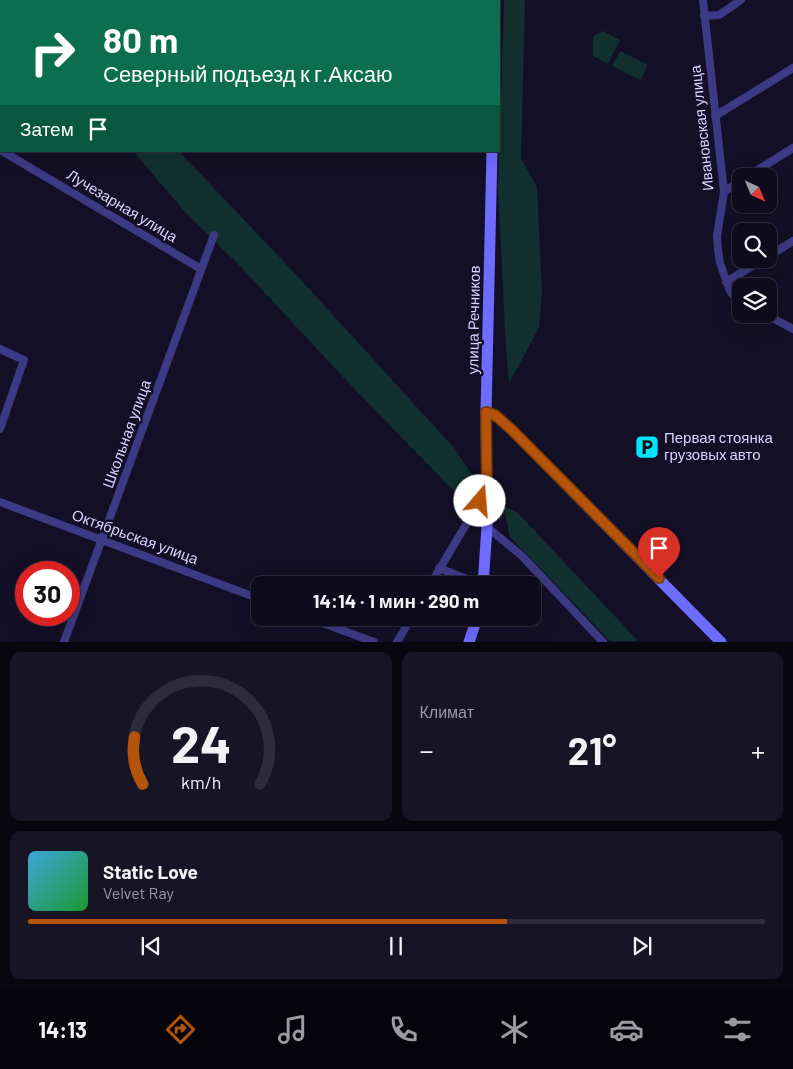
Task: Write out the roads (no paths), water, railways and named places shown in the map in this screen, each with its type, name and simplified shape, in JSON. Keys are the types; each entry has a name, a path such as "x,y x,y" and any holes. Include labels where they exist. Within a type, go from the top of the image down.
{"street":[{"name":"Ивановская улица","path":"703,0 724,192 717,236 720,263 726,282"},
{"path":"704,16 719,14 741,0"},
{"path":"715,116 793,68"},
{"path":"761,168 793,148"},
{"name":"Лучезарная улица","path":"4,152 202,270"},
{"name":"улица Речников","path":"484,576 487,527 486,412 492,152"},
{"path":"724,192 732,186"},
{"name":"Школьная улица","path":"64,642 214,235"},
{"path":"777,251 793,241"},
{"path":"732,293 726,282 749,268"},
{"path":"777,320 791,326"},
{"path":"0,349 24,360 0,429"},
{"path":"486,412 495,415 511,429 721,642"},
{"path":"435,576 487,490"},
{"name":"Октябрьская улица","path":"0,502 251,596"},
{"path":"487,527 522,556 603,642"},
{"path":"439,568 460,576"},
{"path":"331,626 374,642"},
{"path":"397,642 406,626"},
{"path":"469,642 474,626"}],"place":[{"name":"Первая стоянка грузовых авто","path":"647,447"}]}
